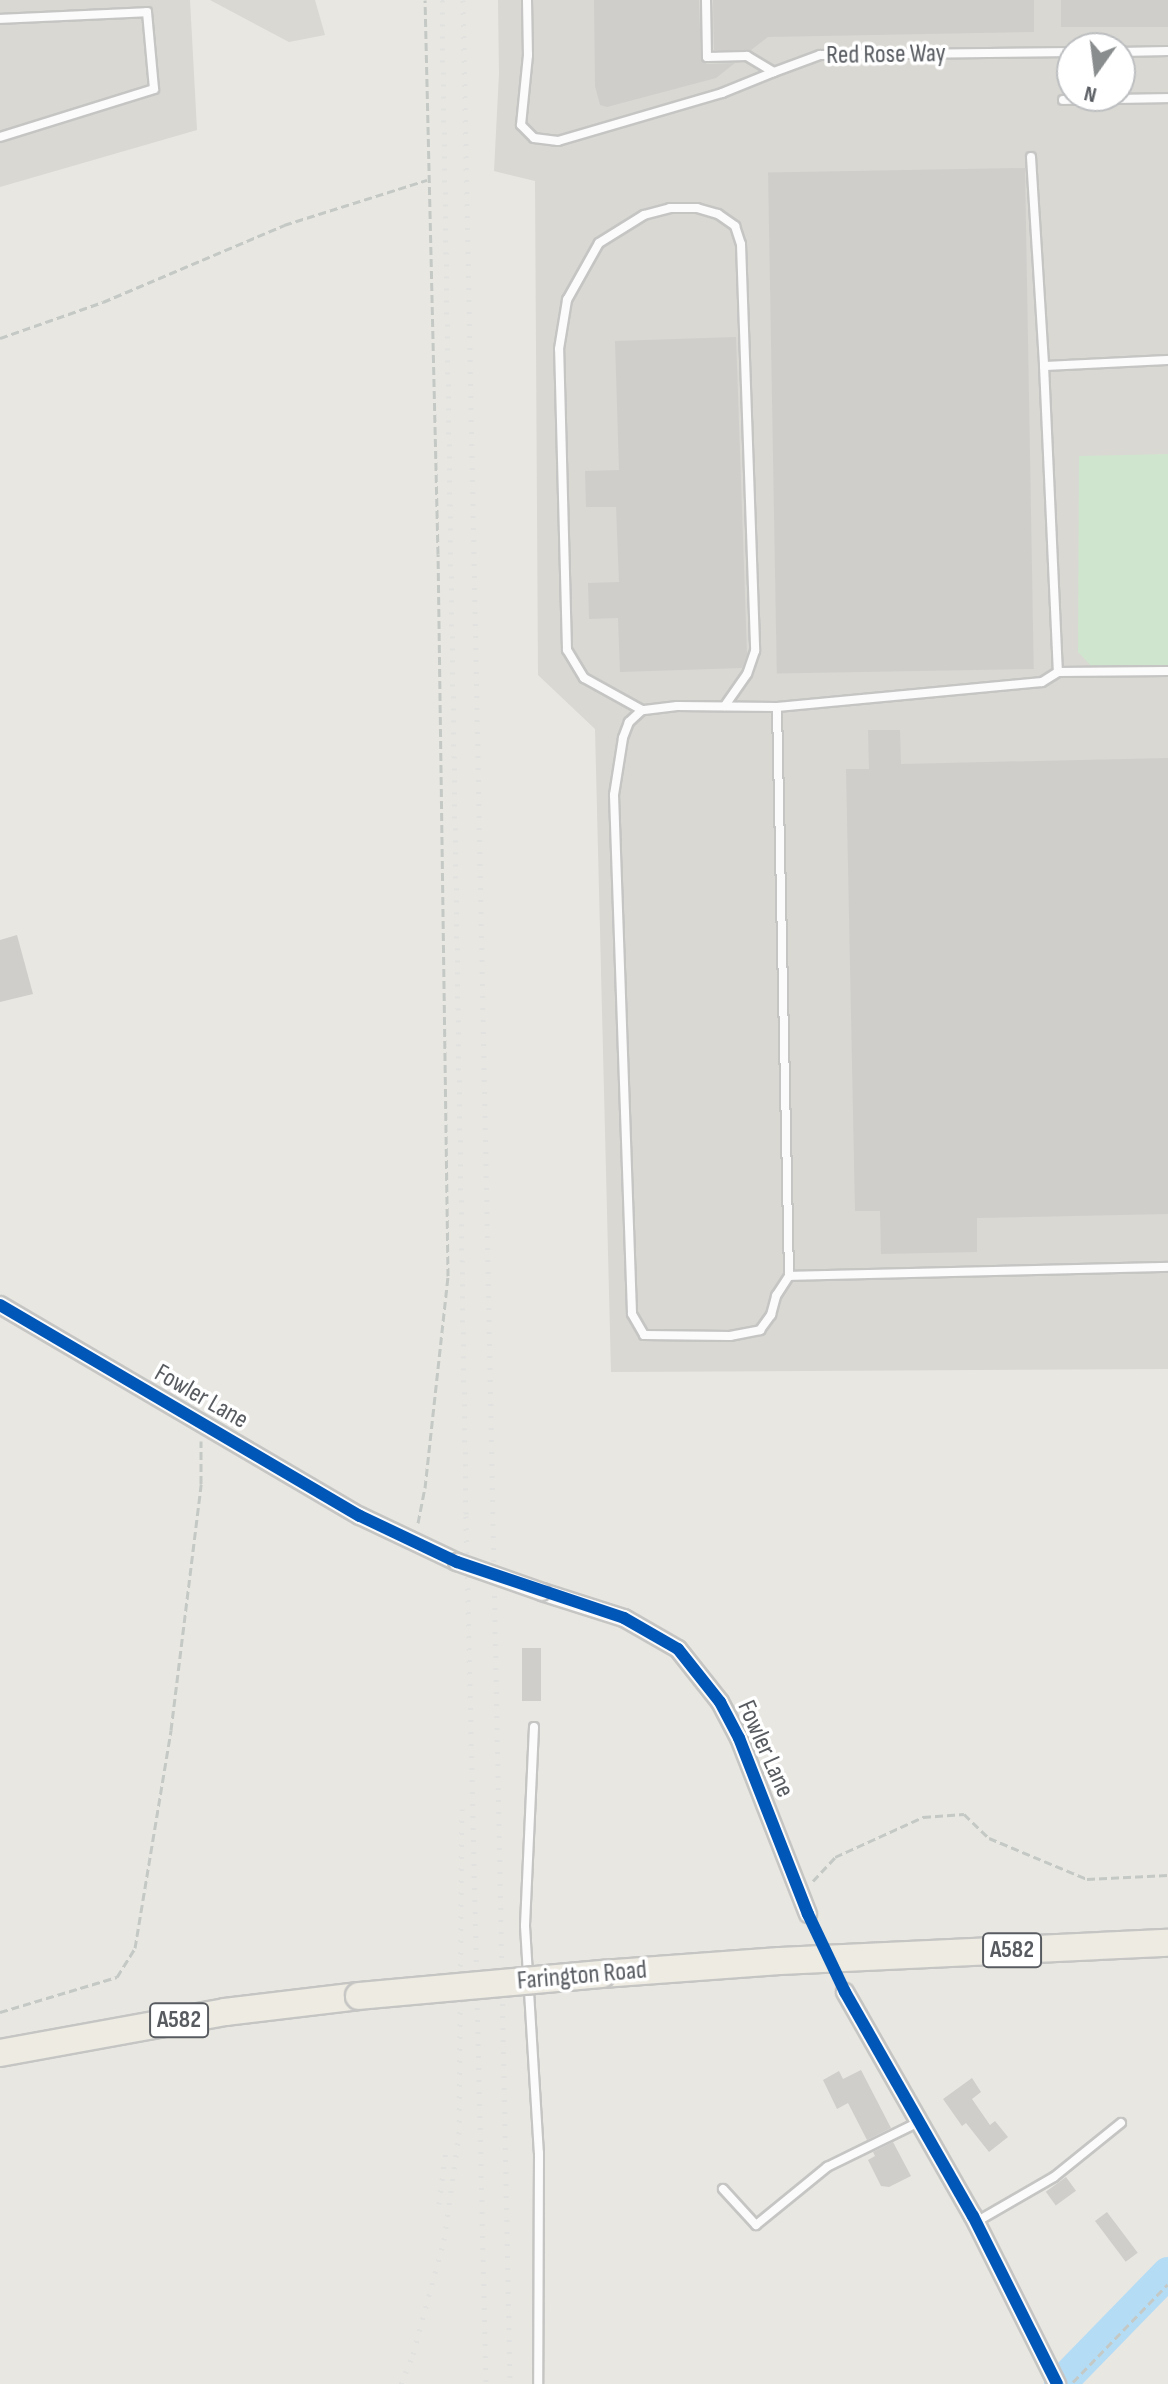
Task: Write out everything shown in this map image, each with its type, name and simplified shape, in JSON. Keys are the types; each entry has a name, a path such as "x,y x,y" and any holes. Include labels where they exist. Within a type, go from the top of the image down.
{"highway":[{"name":"Farington Road","path":"0,2053 225,2012 359,1996 780,1961 1168,1943"}],"street":[{"name":"Fowler Lane","path":"0,1305 413,1543 457,1562 624,1618 678,1649 720,1702 739,1738 808,1914"},
{"path":"845,1992 976,2222 1054,2378"}],"lane":[{"name":"Red Rose Way","path":"527,0 528,55 521,125 534,138 558,141 722,93 820,55 1056,52"},
{"path":"706,0 707,57 747,56 774,72"},
{"path":"0,19 147,12 154,89 0,137"},
{"path":"1136,52 1168,51"},
{"path":"1136,99 1168,98"},
{"path":"1031,157 1058,672"},
{"path":"725,706 747,674 755,651 741,244 735,226 718,214 697,208 670,208 644,215 599,243 567,300 559,349 567,650 584,678 642,710 777,707 1042,682 1058,672 1168,671"},
{"path":"1044,366 1168,360"},
{"path":"642,710 629,722 623,738 614,795 632,1314 644,1335 730,1336 760,1330 771,1315 776,1296 789,1276 777,707"},
{"path":"789,1276 1168,1267"},
{"path":"534,1727 525,1926 539,2153 538,2384"},
{"path":"723,2189 756,2225 827,2167 919,2122"},
{"path":"976,2222 1054,2177 1121,2123"}],"path":[{"path":"413,1543 425,1488 448,1276 438,554 425,0"},
{"path":"0,338 103,302 284,225 427,180"},
{"path":"0,2012 117,1977 135,1948 171,1730 201,1484 200,1422"},
{"path":"802,1897 835,1857 923,1817 964,1814 989,1838 1087,1879 1168,1875"},
{"path":"1070,2384 1168,2284"}],"shaded area":[{"path":"0,0 190,0 197,130 0,187"},
{"path":"210,0 315,0 325,35 289,42"},
{"path":"498,0 1168,0 1168,1369 611,1372 595,729 538,675 535,181 494,171 499,74"}],"green space":[{"path":"1168,454 1168,668 1092,667 1078,652 1079,456"}],"building":[{"path":"594,0 699,0 701,60 707,64 735,63 716,78 607,107 600,105 595,86"},
{"path":"713,0 1034,0 1034,32 768,37 751,50 714,50"},
{"path":"1061,0 1168,0 1168,27 1061,27"},
{"path":"1025,168 1034,669 777,673 768,172"},
{"path":"736,337 747,654 742,668 620,672 618,618 589,619 588,583 619,582 616,507 586,507 585,471 619,470 615,341"},
{"path":"868,730 900,730 901,764 1168,758 1168,1214 977,1218 977,1252 881,1254 880,1211 855,1211 846,769 869,769"},
{"path":"17,935 33,994 0,1002 0,940"},
{"path":"522,1648 541,1648 541,1701 522,1701"},
{"path":"861,2070 891,2128 867,2140 848,2103 837,2109 823,2080 839,2071 843,2079"},
{"path":"972,2078 981,2092 972,2099 990,2125 995,2121 1008,2137 989,2152 966,2123 962,2126 943,2099"},
{"path":"893,2142 911,2176 889,2187 881,2186 868,2160 875,2156 873,2152"},
{"path":"1066,2177 1076,2191 1056,2205 1046,2192"},
{"path":"1107,2212 1138,2253 1126,2262 1095,2221"}],"waterway":[{"path":"1060,2384 1168,2273"}],"railway":[{"path":"442,0 466,1516 486,2384"},
{"path":"463,0 510,2384"},
{"path":"401,2384 413,2354 444,2240 459,2134 462,1809"},
{"path":"439,2204 446,2149"}],"cycle path":[{"path":"0,1305 360,1516 457,1562 624,1618 678,1649 720,1702 739,1738 808,1914 845,1992 973,2216 1057,2384"}]}
